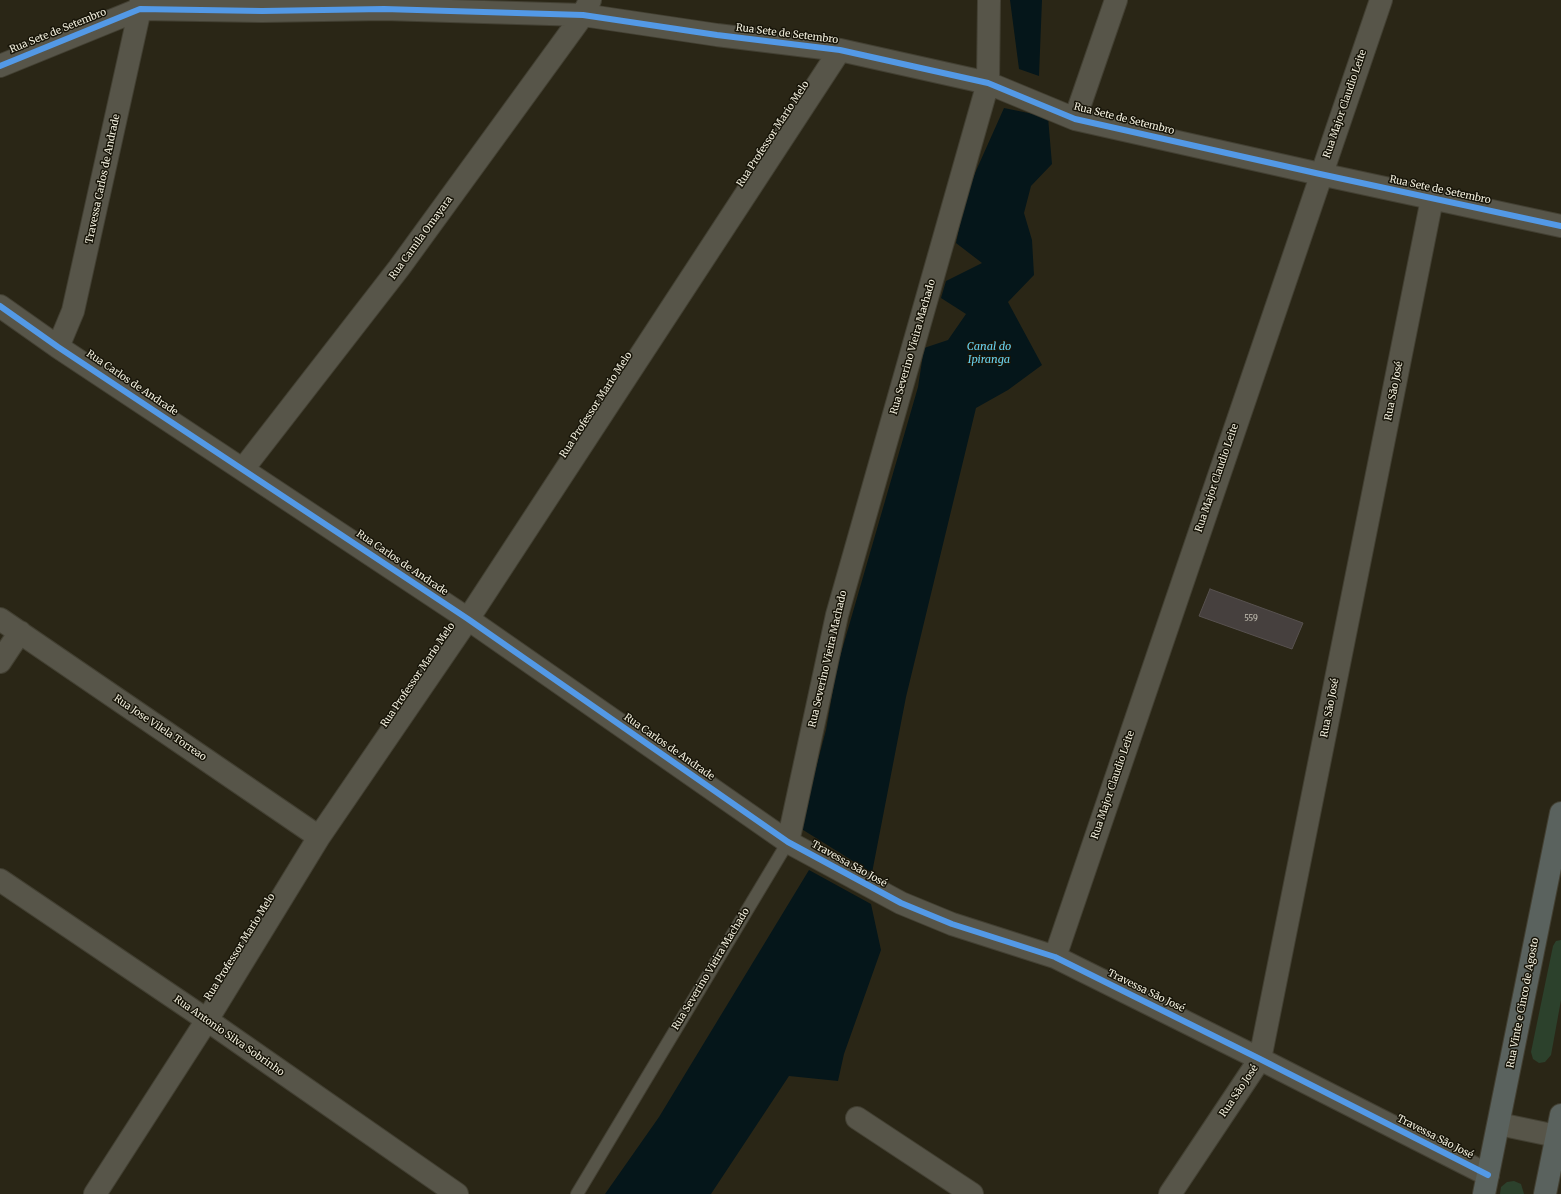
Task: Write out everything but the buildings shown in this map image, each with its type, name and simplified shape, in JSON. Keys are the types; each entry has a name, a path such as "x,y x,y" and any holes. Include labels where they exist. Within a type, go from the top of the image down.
{"main road":[{"name":"Rua Vinte e Cinco de Agosto","path":"1486,1184 1558,847 1561,813"},
{"path":"1545,1194 1559,1137 1561,1115"}],"street":[{"name":"Rua Severino Vieira Machado","path":"788,842 837,615 988,84 989,0"},
{"path":"1075,119 1116,0"},
{"name":"Rua Major Claudio Leite","path":"1055,957 1320,174 1381,0"},
{"name":"Rua Sete de Setembro","path":"0,66 140,5 262,11 384,4 586,7 717,35 840,50 988,84 1075,119 1432,199 1561,226"},
{"name":"Travessa Carlos de Andrade","path":"58,347 73,311 140,5"},
{"name":"Rua Camila Omayara","path":"243,469 399,268 586,7"},
{"name":"Rua Professor Mario Melo","path":"95,1194 207,1020 319,836 468,619 840,50"},
{"name":"Rua São José","path":"1170,1194 1260,1059 1432,199"},
{"name":"Rua Carlos de Andrade","path":"0,306 58,347 468,619 788,842"},
{"name":"Rua Jose Vilela Torreao","path":"0,619 319,836"},
{"path":"0,662 20,632"},
{"name":"Travessa São José","path":"788,842 901,903 952,924 1055,957 1260,1059 1486,1184"},
{"name":"Rua Antonio Silva Sobrinho","path":"0,880 207,1020 457,1194"},
{"path":"857,1118 972,1194"},
{"path":"1499,1124 1559,1137"}],"lane":[{"name":"Rua Severino Vieira Machado","path":"577,1194 788,842"}],"green space":[{"path":"1561,940 1561,1000 1551,1055 1545,1062 1539,1063 1533,1059 1531,1052 1553,946 1556,941"},
{"path":"1514,1181 1521,1184 1524,1194 1500,1194 1501,1187 1507,1182"}],"water":[{"path":"1010,0 1042,0 1039,76 1019,69"},
{"name":"Canal do Ipiranga","path":"1004,108 1048,117 1052,164 1031,186 1024,213 1032,240 1034,275 1008,302 1042,365 1008,390 976,408 906,697 872,873 800,828 826,730 837,667 918,387 924,348 948,340 966,314 941,298 946,281 982,263 956,243 967,191"},
{"path":"809,870 871,904 881,950 844,1054 838,1081 789,1076 711,1194 605,1194 659,1117"}],"cycle path":[{"path":"0,66 140,9 262,11 384,9 583,15 717,35 840,50 988,83 1075,119 1561,226"},
{"path":"0,306 58,347 468,619 788,842 901,903 952,924 1055,957 1488,1175"}]}
